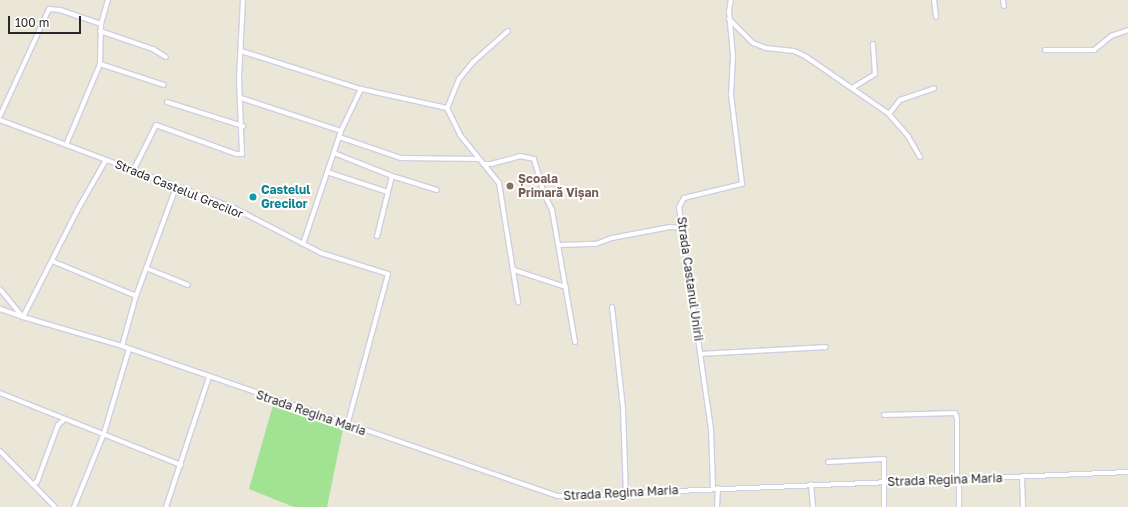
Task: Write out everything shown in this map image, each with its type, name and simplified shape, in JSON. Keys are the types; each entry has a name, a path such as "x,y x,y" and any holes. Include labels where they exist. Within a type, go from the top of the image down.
{"street":[{"path":"66,145 100,64 100,31 108,0"},
{"path":"133,171 156,125 239,155 244,149 239,78 243,0"},
{"name":"Strada Castanul Unirii","path":"717,507 711,429 679,208 682,199 742,184 733,125 733,56 729,18 731,0"},
{"path":"934,0 936,17"},
{"path":"1003,0 1004,6"},
{"path":"0,116 49,9 60,10 101,24"},
{"path":"729,18 752,43 766,48 794,51 852,88 889,114 908,136 920,157"},
{"path":"1045,50 1094,50 1111,36 1128,30"},
{"path":"100,31 153,49 166,57"},
{"path":"508,31 473,62 459,79 447,108 460,135 499,183 518,302"},
{"path":"852,88 875,74 873,44"},
{"path":"241,51 361,89 447,108"},
{"path":"100,64 164,85"},
{"path":"889,114 900,100 934,88"},
{"path":"303,244 341,131 361,89"},
{"path":"241,98 341,131"},
{"path":"167,102 243,126"},
{"name":"Strada Castelul Grecilor","path":"0,120 234,208 322,253 388,274 347,426"},
{"path":"339,137 400,158 479,159"},
{"path":"334,153 392,176 437,190"},
{"path":"483,164 491,164 520,156 534,159 544,194 552,210 560,245 575,342"},
{"path":"0,289 23,317 106,160"},
{"path":"327,172 388,192"},
{"path":"377,236 392,176"},
{"path":"122,346 136,296 176,187"},
{"path":"560,245 596,244 612,238 670,227 683,228"},
{"path":"52,261 136,296"},
{"path":"146,268 188,285"},
{"path":"514,270 566,288"},
{"path":"612,307 623,408 626,493"},
{"name":"Strada Regina Maria","path":"0,309 122,346 347,426 550,495 567,497 715,488 1128,472"},
{"path":"701,354 826,347"},
{"path":"74,507 104,433 129,349"},
{"path":"166,507 209,377"},
{"path":"0,393 104,433 181,465"},
{"path":"884,415 955,413 957,418 959,507"},
{"path":"32,484 37,482 58,425 65,419"},
{"path":"0,451 55,507"},
{"path":"828,462 884,459 884,507"},
{"path":"1022,477 1023,507"},
{"path":"811,484 813,507"}],"green space":[{"path":"273,405 343,429 327,507 294,507 249,489"}],"place":[{"name":"Școala Primară Vișan","path":"510,186"},
{"name":"Castelul Grecilor","path":"253,197"}]}
